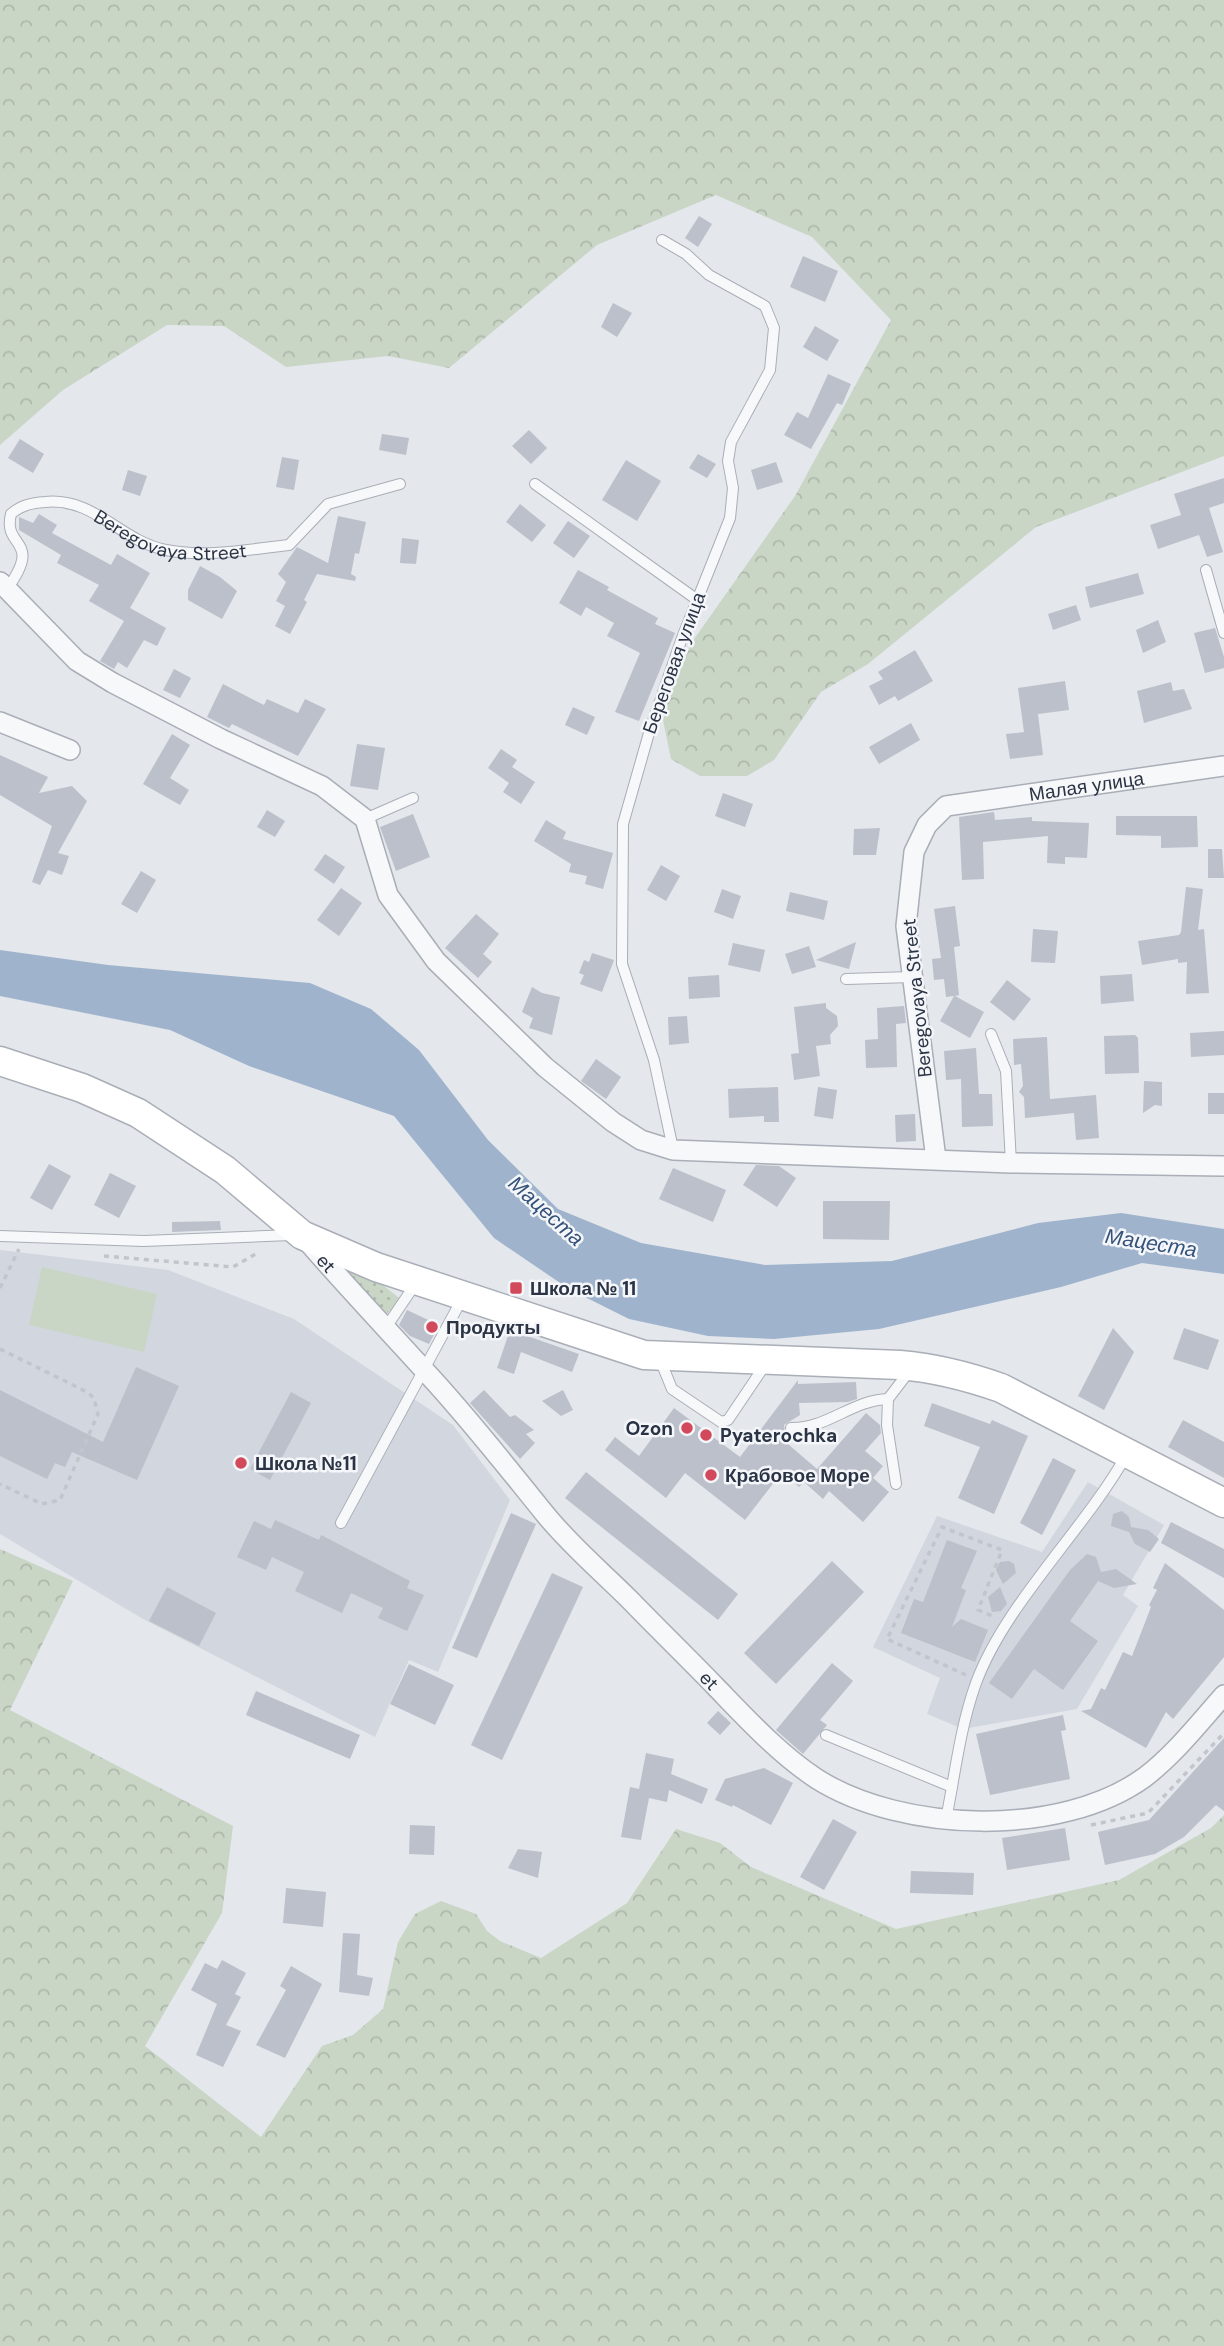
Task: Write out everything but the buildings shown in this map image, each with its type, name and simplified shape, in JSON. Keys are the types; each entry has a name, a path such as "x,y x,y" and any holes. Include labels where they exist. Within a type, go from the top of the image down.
{"main road":[{"path":"0,1061 82,1088 138,1114 225,1170 302,1235 376,1267 611,1345 659,1356 934,1368 1001,1388 1224,1503"}],"street":[{"path":"4,586 77,661 113,683 221,739 322,786 365,819 388,895 436,961 545,1067 613,1122 641,1140 673,1150 1011,1163 1224,1166"},
{"path":"0,722 70,750"},
{"name":"Малая улица","path":"946,806 1224,766"},
{"name":"Beregovaya Street","path":"936,1159 906,926 914,852 927,825 946,806"},
{"name":"et","path":"302,1235 385,1330 425,1371 546,1515 750,1723 816,1778 841,1791 880,1807 921,1818 965,1822 1057,1813 1096,1802 1125,1789 1166,1760 1224,1695"}],"lane":[{"name":"Береговая улица","path":"662,240 686,254 709,275 765,306 774,328 770,370 731,442 728,461 733,488 730,518 696,599 649,733 623,824 622,964 654,1060 673,1150"},
{"name":"Beregovaya Street","path":"4,586 21,570 24,559 22,548 12,534 11,514 32,503 63,500 77,503 141,542 166,550 199,552 289,545 328,505 400,484"},
{"path":"535,484 696,599"},
{"path":"1206,570 1224,633"},
{"path":"365,819 413,798"},
{"path":"846,979 912,976"},
{"path":"991,1034 1006,1071 1011,1163"},
{"path":"0,1236 144,1241 302,1235"},
{"path":"385,1330 418,1280"},
{"path":"341,1523 464,1296"},
{"path":"659,1356 662,1372 672,1389 721,1422 728,1420 767,1362"},
{"path":"896,1483 887,1424 888,1399 914,1366"},
{"path":"790,1428 824,1423 866,1401 888,1399"},
{"path":"946,1820 963,1729 977,1681 1009,1622 1127,1454"},
{"path":"826,1735 952,1787"}],"path":[{"path":"0,1288 20,1248"},
{"path":"0,1349 89,1393 94,1399 98,1414 60,1500 42,1504 0,1484"},
{"path":"977,1681 887,1639 942,1527 1002,1550 978,1610 1009,1622"}],"shaded area":[{"name":"Школа №11","path":"0,1250 168,1270 294,1319 453,1425 510,1500 438,1672 409,1660 375,1737 143,1619 0,1534"},
{"path":"1088,1482 1164,1525 1123,1595 1138,1606 1077,1709 963,1729 927,1714 940,1678 873,1647 937,1516 1042,1552"}],"green space":[{"path":"0,0 1224,0 1224,456 1036,527 868,664 821,692 774,760 747,776 700,776 671,759 662,715 692,642 795,496 891,320 812,237 716,195 597,245 449,368 388,356 286,367 224,326 167,325 63,390 0,445"},
{"path":"42,1267 157,1294 144,1352 29,1325"},
{"path":"342,1267 383,1285 399,1298 399,1302 385,1315"},
{"path":"0,1549 73,1581 10,1710 233,1826 222,1913 145,2046 261,2137 322,2046 353,2035 383,2009 398,1942 415,1914 441,1901 476,1914 487,1931 500,1941 541,1958 627,1903 676,1829 720,1843 751,1867 896,1929 1119,1880 1211,1828 1224,1815 1224,2346 0,2346"}],"water":[{"name":"Мацеста","path":"0,950 108,965 310,983 371,1009 419,1050 488,1140 558,1209 641,1243 765,1265 892,1261 1038,1223 1121,1213 1224,1229 1224,1274 1142,1263 1061,1287 879,1329 774,1339 708,1336 629,1319 569,1289 494,1238 394,1116 249,1066 170,1030 0,996"}],"place":[{"name":"Школа № 11","path":"516,1288"},
{"name":"Продукты","path":"432,1327"},
{"name":"Ozon","path":"687,1428"},
{"name":"Pyaterochka","path":"706,1435"},
{"name":"Школа №11","path":"241,1463"},
{"name":"Крабовое Море","path":"711,1475"}]}
